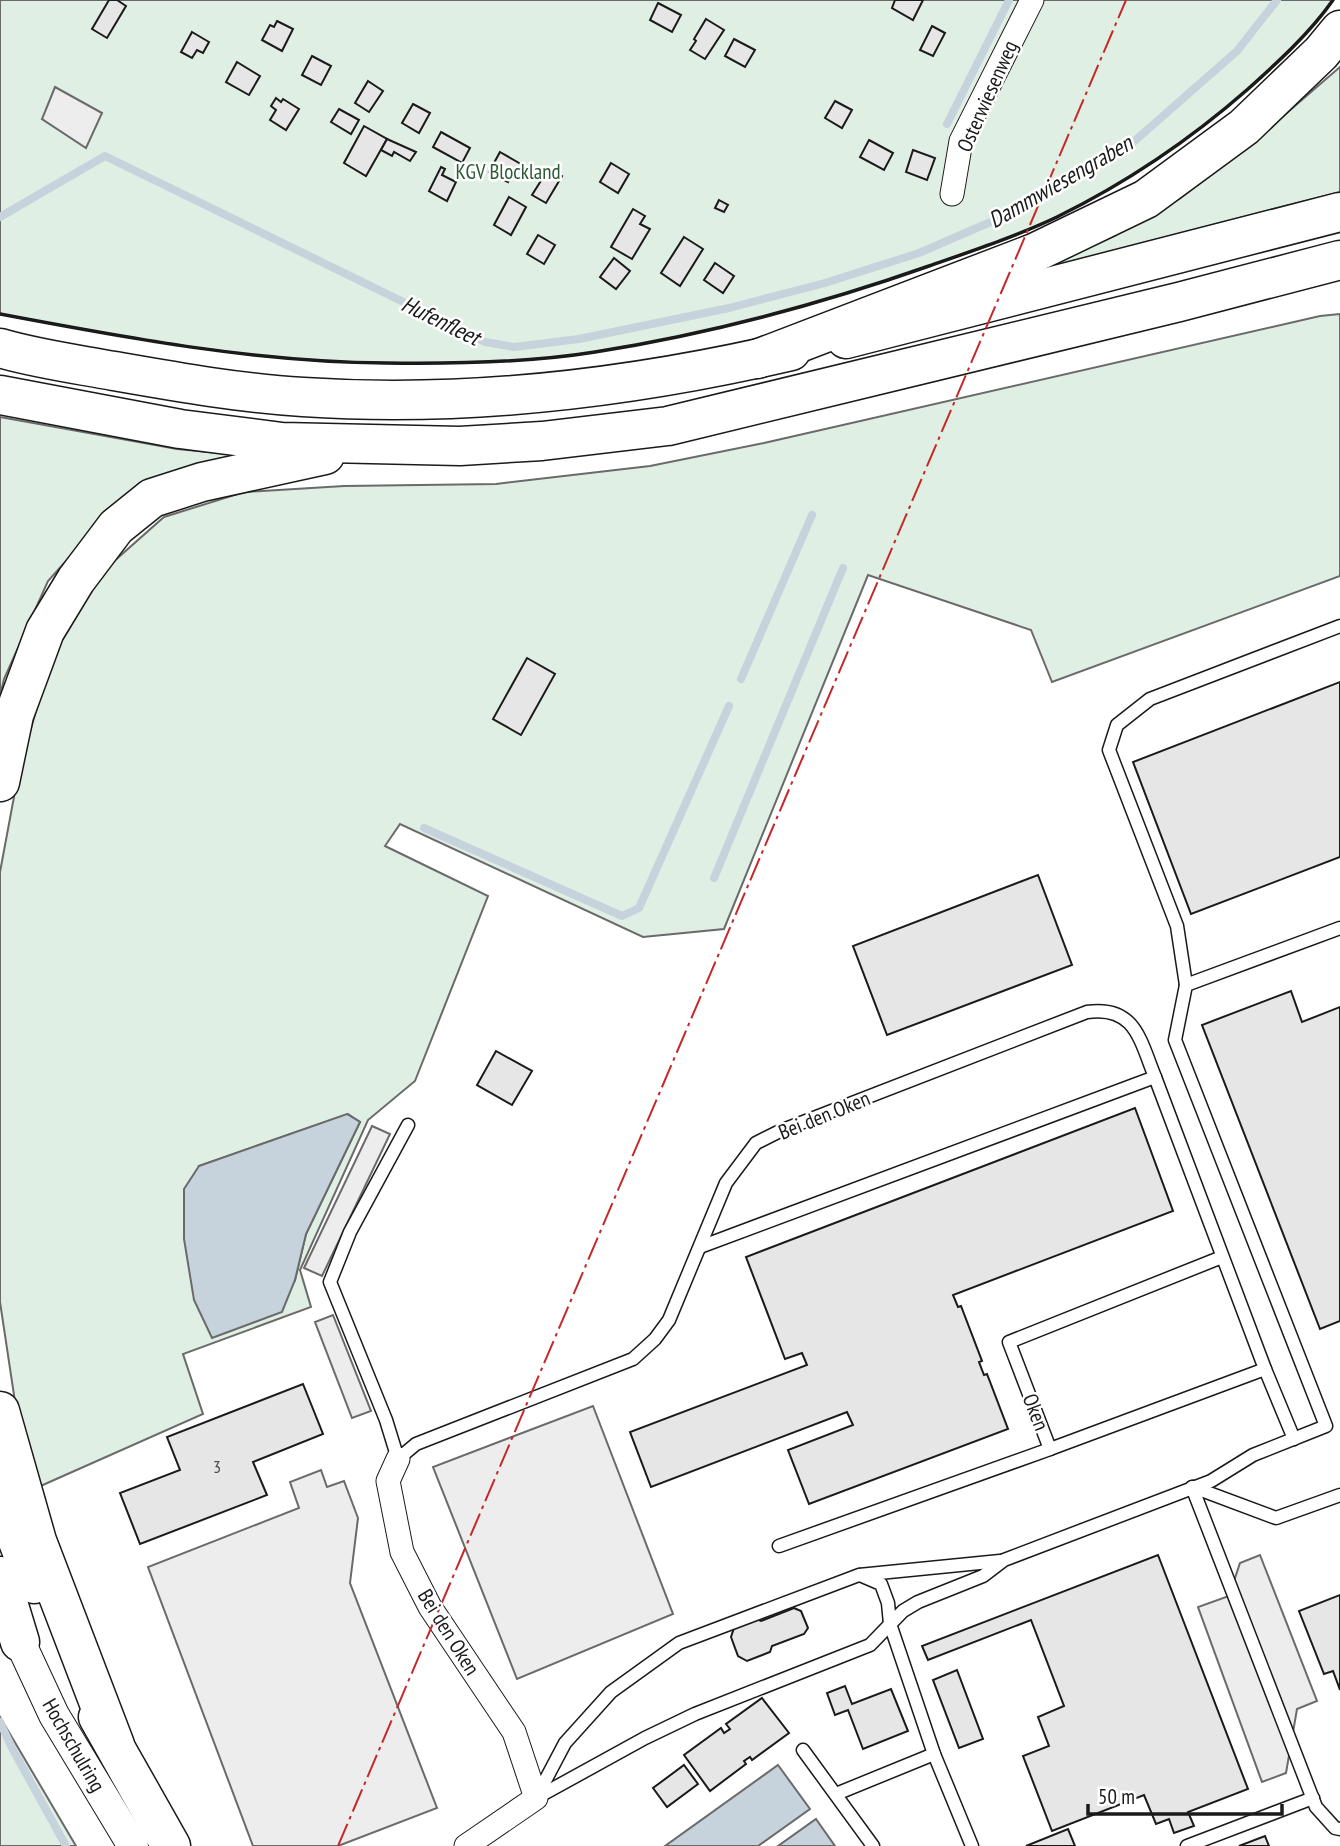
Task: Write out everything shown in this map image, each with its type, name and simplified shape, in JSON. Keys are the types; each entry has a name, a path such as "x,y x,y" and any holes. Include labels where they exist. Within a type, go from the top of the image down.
{"highway":[{"path":"757,359 1034,253 1146,199 1244,127 1321,53 1340,30"},
{"path":"0,348 197,386 303,397 422,399 541,394 690,373 757,359 887,329 1340,212"},
{"path":"0,396 180,429 282,442 460,446 542,441 668,426 1340,260"},
{"path":"1255,282 1340,282"},
{"path":"0,782 15,715 45,631 76,580 116,527 152,498 202,482 368,445"},
{"path":"0,1411 37,1541 115,1745"},
{"path":"0,1494 49,1626 79,1686 171,1846"},
{"path":"0,1576 20,1642"},
{"path":"0,1593 20,1642"}],"street":[{"name":"Osterwiesenweg","path":"952,194 961,141 1032,0"},
{"name":"Bei den Oken","path":"398,1459 388,1481 402,1552 430,1607 514,1732 536,1798"},
{"name":"Hochschulring","path":"20,1642 54,1715 133,1846"},
{"path":"466,1846 536,1798"}],"lane":[{"path":"536,1798 565,1743 611,1692 679,1643 859,1575 1004,1560 1212,1481 1253,1455 1326,1426 1175,1040 1186,985 1177,926 1109,750 1117,725 1150,699 1340,626"},
{"path":"1186,985 1340,929"},
{"name":"Bei den Oken","path":"398,1459 416,1444 633,1359 656,1339 669,1320 726,1183 756,1143 780,1131 1087,1012 1105,1009 1123,1016 1136,1031 1222,1257"},
{"path":"700,1247 1155,1077"},
{"path":"398,1459 386,1420 330,1282 350,1232 408,1125"},
{"path":"1222,1257 1294,1438"},
{"name":"Oken","path":"1222,1257 1009,1342 1050,1449 1265,1370"},
{"path":"779,1546 1050,1449"},
{"path":"1192,1487 1276,1518 1340,1495"},
{"path":"1192,1487 1316,1807 1335,1828 1340,1829"},
{"path":"536,1798 645,1738 695,1714 870,1645 903,1611 918,1602 983,1576 1004,1560"},
{"path":"859,1575 881,1584 888,1603 890,1625 934,1754 972,1846"},
{"path":"803,1750 873,1846"},
{"path":"836,1794 934,1754"},
{"path":"1187,1846 1313,1798"}],"green space":[{"name":"KGV Blockland","path":"0,0 1333,0 1304,36 1271,68 1181,143 1083,204 1010,237 847,293 764,316 638,345 543,358 412,363 337,362 240,353 144,340 0,314"},
{"path":"1340,67 1340,192 1035,271 1114,236 1179,199 1245,149"},
{"path":"1340,314 1340,576 1052,682 1031,630 868,575 724,929 643,937 400,824 385,846 488,896 415,1081 368,1120 300,1270 311,1307 183,1354 203,1414 36,1488 17,1415 0,1302 0,872 19,770 51,659 103,571 164,517 244,492 344,486 496,484 650,466 764,443 1320,316","holes":["348,1114 360,1122 306,1234 295,1280 199,1166"]},
{"path":"0,417 177,449 272,458 108,514 48,581 4,679 0,696"},
{"path":"0,1717 76,1846 0,1846"}],"shaded area":[{"path":"55,87 102,113 86,148 42,119"},
{"path":"347,1114 360,1122 306,1234 295,1280 282,1312 212,1338 194,1300 184,1239 184,1189 199,1166"},
{"path":"372,1126 390,1134 322,1276 304,1268"},
{"path":"333,1315 371,1411 352,1418 315,1322"},
{"path":"593,1406 673,1614 517,1679 433,1467"},
{"path":"321,1470 327,1487 344,1481 358,1518 350,1583 437,1808 338,1846 253,1846 148,1567 299,1508 290,1482"},
{"path":"1260,1555 1317,1701 1297,1709 1286,1773 1262,1782 1198,1607 1229,1596 1240,1563"},
{"path":"778,1765 810,1809 758,1846 665,1846"},
{"path":"816,1819 835,1846 778,1846"}],"building":[{"path":"109,0 117,0 126,6 107,38 92,29"},
{"path":"895,0 923,0 913,20 892,8"},
{"path":"658,3 681,15 672,32 650,20"},
{"path":"706,19 724,30 705,59 690,50"},
{"path":"277,21 293,29 282,51 262,40 270,25 274,27"},
{"path":"932,26 945,33 933,56 920,50"},
{"path":"192,32 209,42 203,53 197,50 192,58 181,52"},
{"path":"734,39 755,50 745,67 725,56"},
{"path":"312,56 331,66 321,85 302,75"},
{"path":"237,62 260,76 249,95 226,82"},
{"path":"368,81 383,91 369,112 355,103"},
{"path":"276,98 281,102 283,99 299,109 286,130 270,120 276,110 271,106"},
{"path":"835,101 852,110 842,128 825,118"},
{"path":"413,104 430,113 419,133 402,123"},
{"path":"339,109 359,120 351,134 331,122"},
{"path":"364,126 387,139 366,176 344,163"},
{"path":"441,132 470,148 462,163 433,147"},
{"path":"387,139 416,152 410,161 394,152 392,156 381,150"},
{"path":"869,140 893,153 884,170 860,157"},
{"path":"913,150 935,158 927,180 906,172"},
{"path":"500,152 526,167 519,179 511,175 508,182 489,172"},
{"path":"611,163 629,174 618,193 600,182"},
{"path":"441,167 445,169 442,175 456,182 447,201 429,191"},
{"path":"549,168 562,176 546,203 532,195"},
{"path":"509,197 526,207 511,235 494,225"},
{"path":"719,200 728,205 724,212 715,208"},
{"path":"633,209 645,216 640,224 650,229 632,259 611,247"},
{"path":"538,235 555,245 544,264 527,254"},
{"path":"684,237 703,249 680,286 661,273"},
{"path":"614,258 630,271 616,289 600,277"},
{"path":"715,263 734,276 723,293 704,280"},
{"path":"527,658 555,674 521,735 493,719"},
{"path":"1340,682 1340,857 1191,914 1133,762"},
{"path":"1038,875 1072,965 887,1035 853,946"},
{"path":"1291,991 1302,1022 1340,1007 1340,1321 1320,1329 1202,1025"},
{"path":"496,1051 532,1071 512,1105 477,1085"},
{"path":"1135,1108 1173,1211 953,1295 958,1307 961,1306 982,1361 979,1362 984,1375 987,1374 1008,1429 809,1504 788,1450 853,1425 847,1412 651,1487 630,1432 807,1365 802,1353 785,1359 746,1257"},
{"path":"303,1384 323,1434 253,1462 267,1495 140,1544 120,1493 180,1470 167,1437"},
{"path":"1158,1555 1248,1789 1188,1812 1194,1826 1174,1833 1169,1819 1156,1824 1144,1795 1052,1831 1023,1756 1049,1746 1038,1717 1064,1706 1031,1620 928,1660 922,1646"},
{"path":"1340,1595 1340,1690 1333,1671 1324,1674 1299,1611"},
{"path":"794,1608 801,1611 808,1628 804,1634 772,1646 770,1652 747,1661 738,1656 731,1637 734,1628"},
{"path":"957,1670 983,1739 959,1748 933,1680"},
{"path":"845,1686 852,1704 891,1689 908,1731 863,1749 848,1710 835,1715 827,1693"},
{"path":"762,1698 789,1733 752,1760 750,1757 744,1761 746,1764 710,1791 684,1755 721,1728 724,1733 730,1729 726,1724"},
{"path":"684,1765 698,1784 667,1807 653,1788"},
{"path":"1068,1829 1075,1846 1026,1846"},
{"path":"1265,1836 1269,1846 1239,1846"}],"waterway":[{"path":"947,124 1009,0"},
{"name":"Hufenfleet","path":"0,217 105,156 485,342 514,347 579,339 729,308 825,283 919,253 1016,211 1122,152 1237,51 1277,0"},
{"path":"741,679 812,515"},
{"path":"714,878 843,568"},
{"path":"424,828 622,916 639,908 729,706"},
{"path":"0,1722 66,1846"}],"wall":[{"path":"0,314 192,347 288,358 386,363 517,361 638,345 722,327 847,293 929,266 1026,231 1083,204 1181,143 1226,107 1293,47 1333,0"}],"power":[{"path":"338,1846 1126,0"}],"water label":[{"name":"Dammwiesengraben","path":"1060,181"}]}
